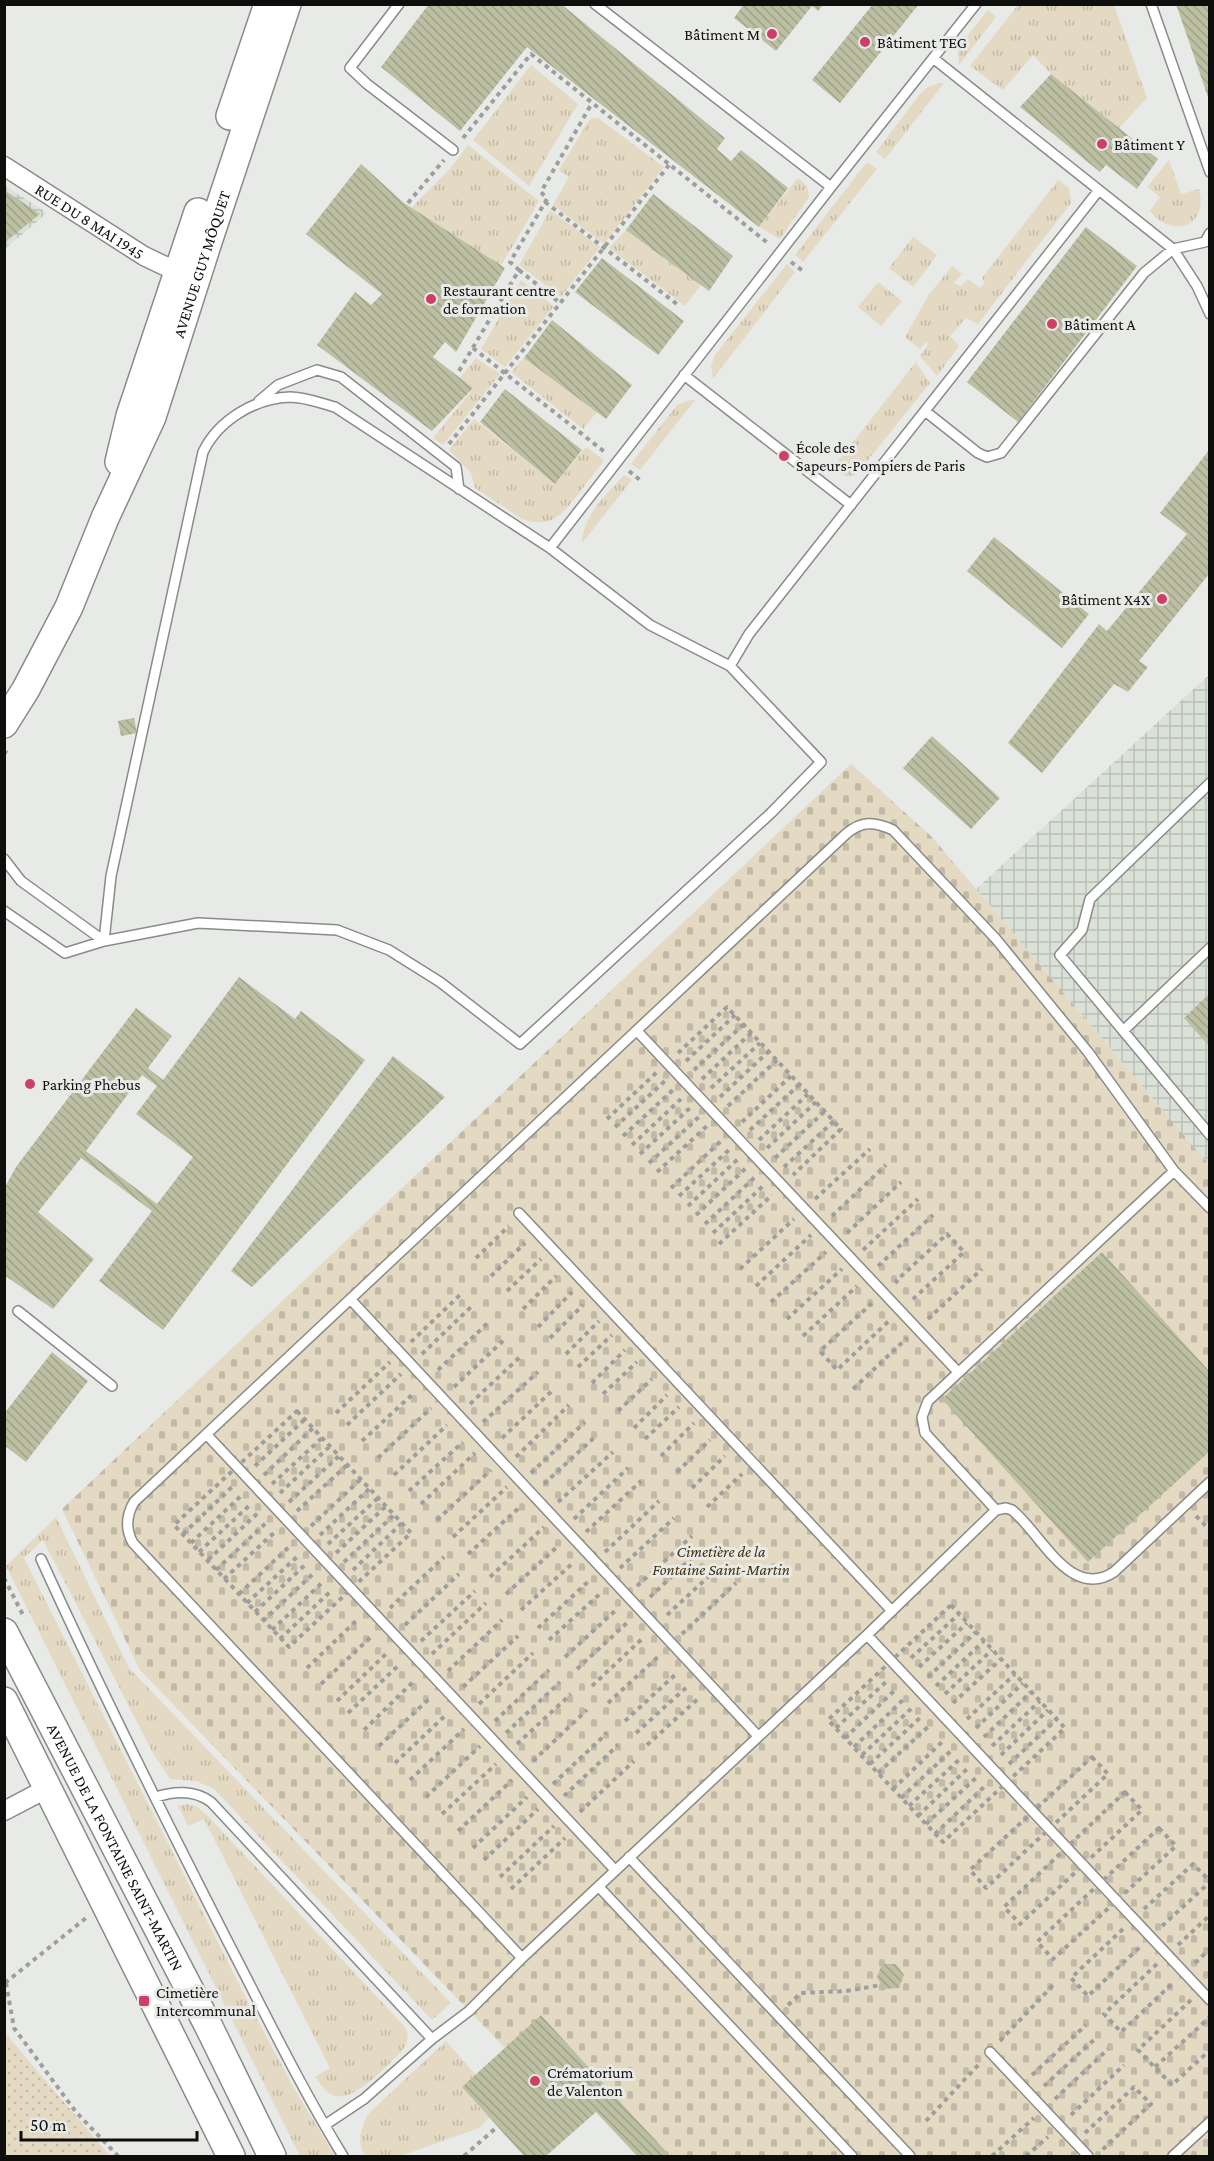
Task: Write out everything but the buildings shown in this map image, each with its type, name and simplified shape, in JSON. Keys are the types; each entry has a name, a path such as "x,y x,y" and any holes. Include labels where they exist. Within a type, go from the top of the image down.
{"main road":[{"name":"AVENUE GUY MÔQUET","path":"105,518 130,416 268,4"},
{"name":"AVENUE GUY MÔQUET","path":"4,724 26,689 69,607 105,518 153,417 287,4"},
{"name":"AVENUE DE LA FONTAINE SAINT-MARTIN","path":"4,1632 209,2027 272,2157"},
{"name":"AVENUE DE LA FONTAINE SAINT-MARTIN","path":"4,1701 231,2157"},
{"path":"48,1788 76,1773"},
{"path":"106,1903 136,1888"}],"street":[{"name":"RUE DU 8 MAI 1945","path":"4,166 144,256 165,267 178,268"},
{"path":"4,1811 48,1788"}],"lane":[{"path":"399,4 350,68 367,84 453,150"},
{"path":"595,4 831,187"},
{"path":"550,548 976,4"},
{"path":"1151,4 1209,172"},
{"path":"933,58 1173,249 1197,286 1209,314"},
{"path":"730,666 749,634 1100,190"},
{"path":"925,411 978,453 987,457 1001,453 1144,273 1173,249 1208,238"},
{"path":"104,941 111,876 203,452 210,438 278,384 316,370 341,377 456,466 459,489"},
{"path":"684,375 851,505"},
{"path":"4,911 65,953 104,941 198,923 337,930 390,950 440,982 520,1044 771,813 821,762 730,666 650,625 550,548 335,407 312,400 290,397 254,404"},
{"path":"1209,783 1090,899 1082,930 1060,955 1209,1135"},
{"path":"522,1958 133,1543 129,1536 127,1521 129,1510 134,1502 846,834 864,824 873,823 892,830 996,939 1088,1052 1174,1171 1209,1208"},
{"path":"4,859 21,881 104,941"},
{"path":"1123,1031 1209,948"},
{"path":"637,1031 958,1372"},
{"path":"996,1510 925,1433 922,1425 924,1409 928,1401 1174,1171"},
{"path":"520,1214 891,1611"},
{"path":"351,1300 758,1736"},
{"path":"18,1311 112,1386"},
{"path":"207,1435 615,1870"},
{"path":"325,2125 364,2099 432,2039 468,2011 615,1870 867,1635 996,1510 1001,1508 1012,1510 1063,1567 1082,1578 1092,1580 1114,1572 1209,1482"},
{"path":"41,1559 119,1728 311,2102 343,2157"},
{"path":"867,1635 1209,2000"},
{"path":"156,1797 191,1793 203,1796 211,1802 432,2039"},
{"path":"629,1857 910,2157"},
{"path":"599,1887 852,2157"},
{"path":"990,2052 1088,2157"},
{"path":"1173,2157 1209,2122"}],"path":[{"path":"408,203 531,54 803,272"},
{"path":"560,303 510,262 547,199 541,192 592,103"},
{"path":"441,454 669,165"},
{"path":"545,202 678,305"},
{"path":"459,371 519,270"},
{"path":"473,348 640,480"},
{"path":"607,1119 727,1006 841,1129 719,1244"},
{"path":"476,1258 520,1214"},
{"path":"491,1276 536,1232"},
{"path":"507,1291 552,1249"},
{"path":"523,1309 567,1264"},
{"path":"538,1327 583,1281"},
{"path":"550,1338 594,1294"},
{"path":"566,1354 610,1310"},
{"path":"578,1366 624,1325"},
{"path":"592,1383 636,1338"},
{"path":"603,1394 648,1351"},
{"path":"618,1411 664,1368"},
{"path":"634,1428 679,1384"},
{"path":"421,1504 554,1389"},
{"path":"645,1439 690,1396"},
{"path":"437,1520 569,1405"},
{"path":"661,1456 706,1412"},
{"path":"453,1537 585,1422"},
{"path":"677,1472 722,1430"},
{"path":"692,1488 737,1445"},
{"path":"490,1577 613,1452"},
{"path":"707,1507 753,1463"},
{"path":"570,1535 628,1468"},
{"path":"506,1594 570,1535 640,1481"},
{"path":"538,1628 659,1501"},
{"path":"549,1640 674,1518"},
{"path":"565,1657 692,1536"},
{"path":"577,1670 702,1548"},
{"path":"521,1610 586,1551"},
{"path":"321,1684 444,1557"},
{"path":"337,1701 459,1574"},
{"path":"348,1713 475,1591"},
{"path":"364,1730 486,1603"},
{"path":"307,1668 370,1608"},
{"path":"379,1746 502,1620"},
{"path":"394,1763 518,1636"},
{"path":"410,1780 533,1653"},
{"path":"625,1721 688,1662"},
{"path":"490,1737 549,1670"},
{"path":"636,1733 700,1675"},
{"path":"426,1797 490,1737 560,1682"},
{"path":"647,1745 711,1686"},
{"path":"484,1860 607,1733"},
{"path":"473,1848 618,1744"},
{"path":"511,1889 570,1822 634,1761"},
{"path":"500,1876 570,1822"},
{"path":"106,1903 5,1983 14,2028 76,2112 118,2157"},
{"path":"1209,1915 1104,2014 1121,2032 1209,1949"},
{"path":"801,1993 846,1991 880,1985"},
{"path":"1201,1991 1138,2049 1172,2085 1209,2050"},
{"path":"1155,2067 1209,2017"},
{"path":"1022,2085 1086,2025"},
{"path":"1033,2097 1097,2037"},
{"path":"1026,2157 1124,2065"},
{"path":"1075,2143 1134,2087 1151,2104 1096,2157"},
{"path":"464,2157 497,2127"}],"shaded area":[{"path":"4,185 47,213 5,249 4,249"},
{"path":"1209,675 1209,1165 976,889"}],"green space":[{"path":"1018,5 1114,5 1147,98 1119,128 1052,75 1033,55 1003,90 970,66"},
{"path":"988,10 996,17 959,65 958,48"},
{"path":"531,65 578,104 529,186 473,140"},
{"path":"944,83 885,159 876,152 920,94 928,87"},
{"path":"592,118 598,118 664,167 604,244 553,205 569,177 559,170"},
{"path":"468,145 539,201 501,266 411,208 449,170"},
{"path":"1169,160 1181,194 1199,189 1201,202 1194,220 1178,227 1159,220 1150,211 1160,197 1147,187"},
{"path":"867,162 877,169 803,262 795,255"},
{"path":"798,178 807,186 809,197 780,239 759,227"},
{"path":"1058,180 1069,188 1071,203 978,324 966,318 950,336 959,346 937,376 920,356 928,345 926,342 920,349 905,337 928,296 952,266 962,274 954,283 961,286 968,279 980,288 985,283 982,278"},
{"path":"550,210 600,247 561,297 519,265"},
{"path":"626,230 701,285 685,306 609,248"},
{"path":"913,237 937,255 913,287 889,268"},
{"path":"787,264 795,272 713,379 711,366 715,355"},
{"path":"521,280 554,306 505,367 481,349"},
{"path":"878,282 902,301 881,326 858,307"},
{"path":"476,358 500,374 443,445 433,438 473,389 460,378"},
{"path":"524,358 597,412 583,429 511,372"},
{"path":"916,362 930,383 857,474 847,477 832,469"},
{"path":"695,400 640,470 631,464 677,405"},
{"path":"474,419 555,484 586,447 604,460 561,514 541,522 522,519 475,488 471,473 449,450"},
{"path":"624,475 632,480 582,543 586,523 591,514"},
{"name":"Cimetière de la Fontaine Saint-Martin","path":"851,764 932,837 1209,1165 1209,2156 670,2156 541,2015 505,2048 140,1670 62,1509"},
{"path":"56,1517 129,1668 451,2003 432,2020 214,1789 196,1781 170,1779 154,1755 43,1540 24,1558 251,2008 295,2090 335,2156 300,2156 6,1566"},
{"path":"186,1804 196,1806 208,1816 404,2026 407,2039 402,2051 371,2080 353,2093 344,2096 332,2095 315,2077 330,2068 204,1819 188,1826 178,1806"},
{"path":"5,2033 110,2156 5,2156"},
{"path":"446,2041 476,2075 462,2087 489,2118 479,2128 401,2156 365,2156 360,2135 368,2114"}],"place":[{"name":"Bâtiment M","path":"772,34"},
{"name":"Bâtiment TEG","path":"865,42"},
{"name":"Bâtiment Y","path":"1102,144"},
{"name":"Restaurant centre de formation","path":"431,299"},
{"name":"Bâtiment A","path":"1052,324"},
{"name":"École des Sapeurs-Pompiers de Paris","path":"784,456"},
{"name":"Bâtiment X4X","path":"1162,599"},
{"name":"Parking Phebus","path":"30,1084"},
{"name":"Cimetière Intercommunal","path":"144,2001"},
{"name":"Crématorium de Valenton","path":"535,2081"}]}
